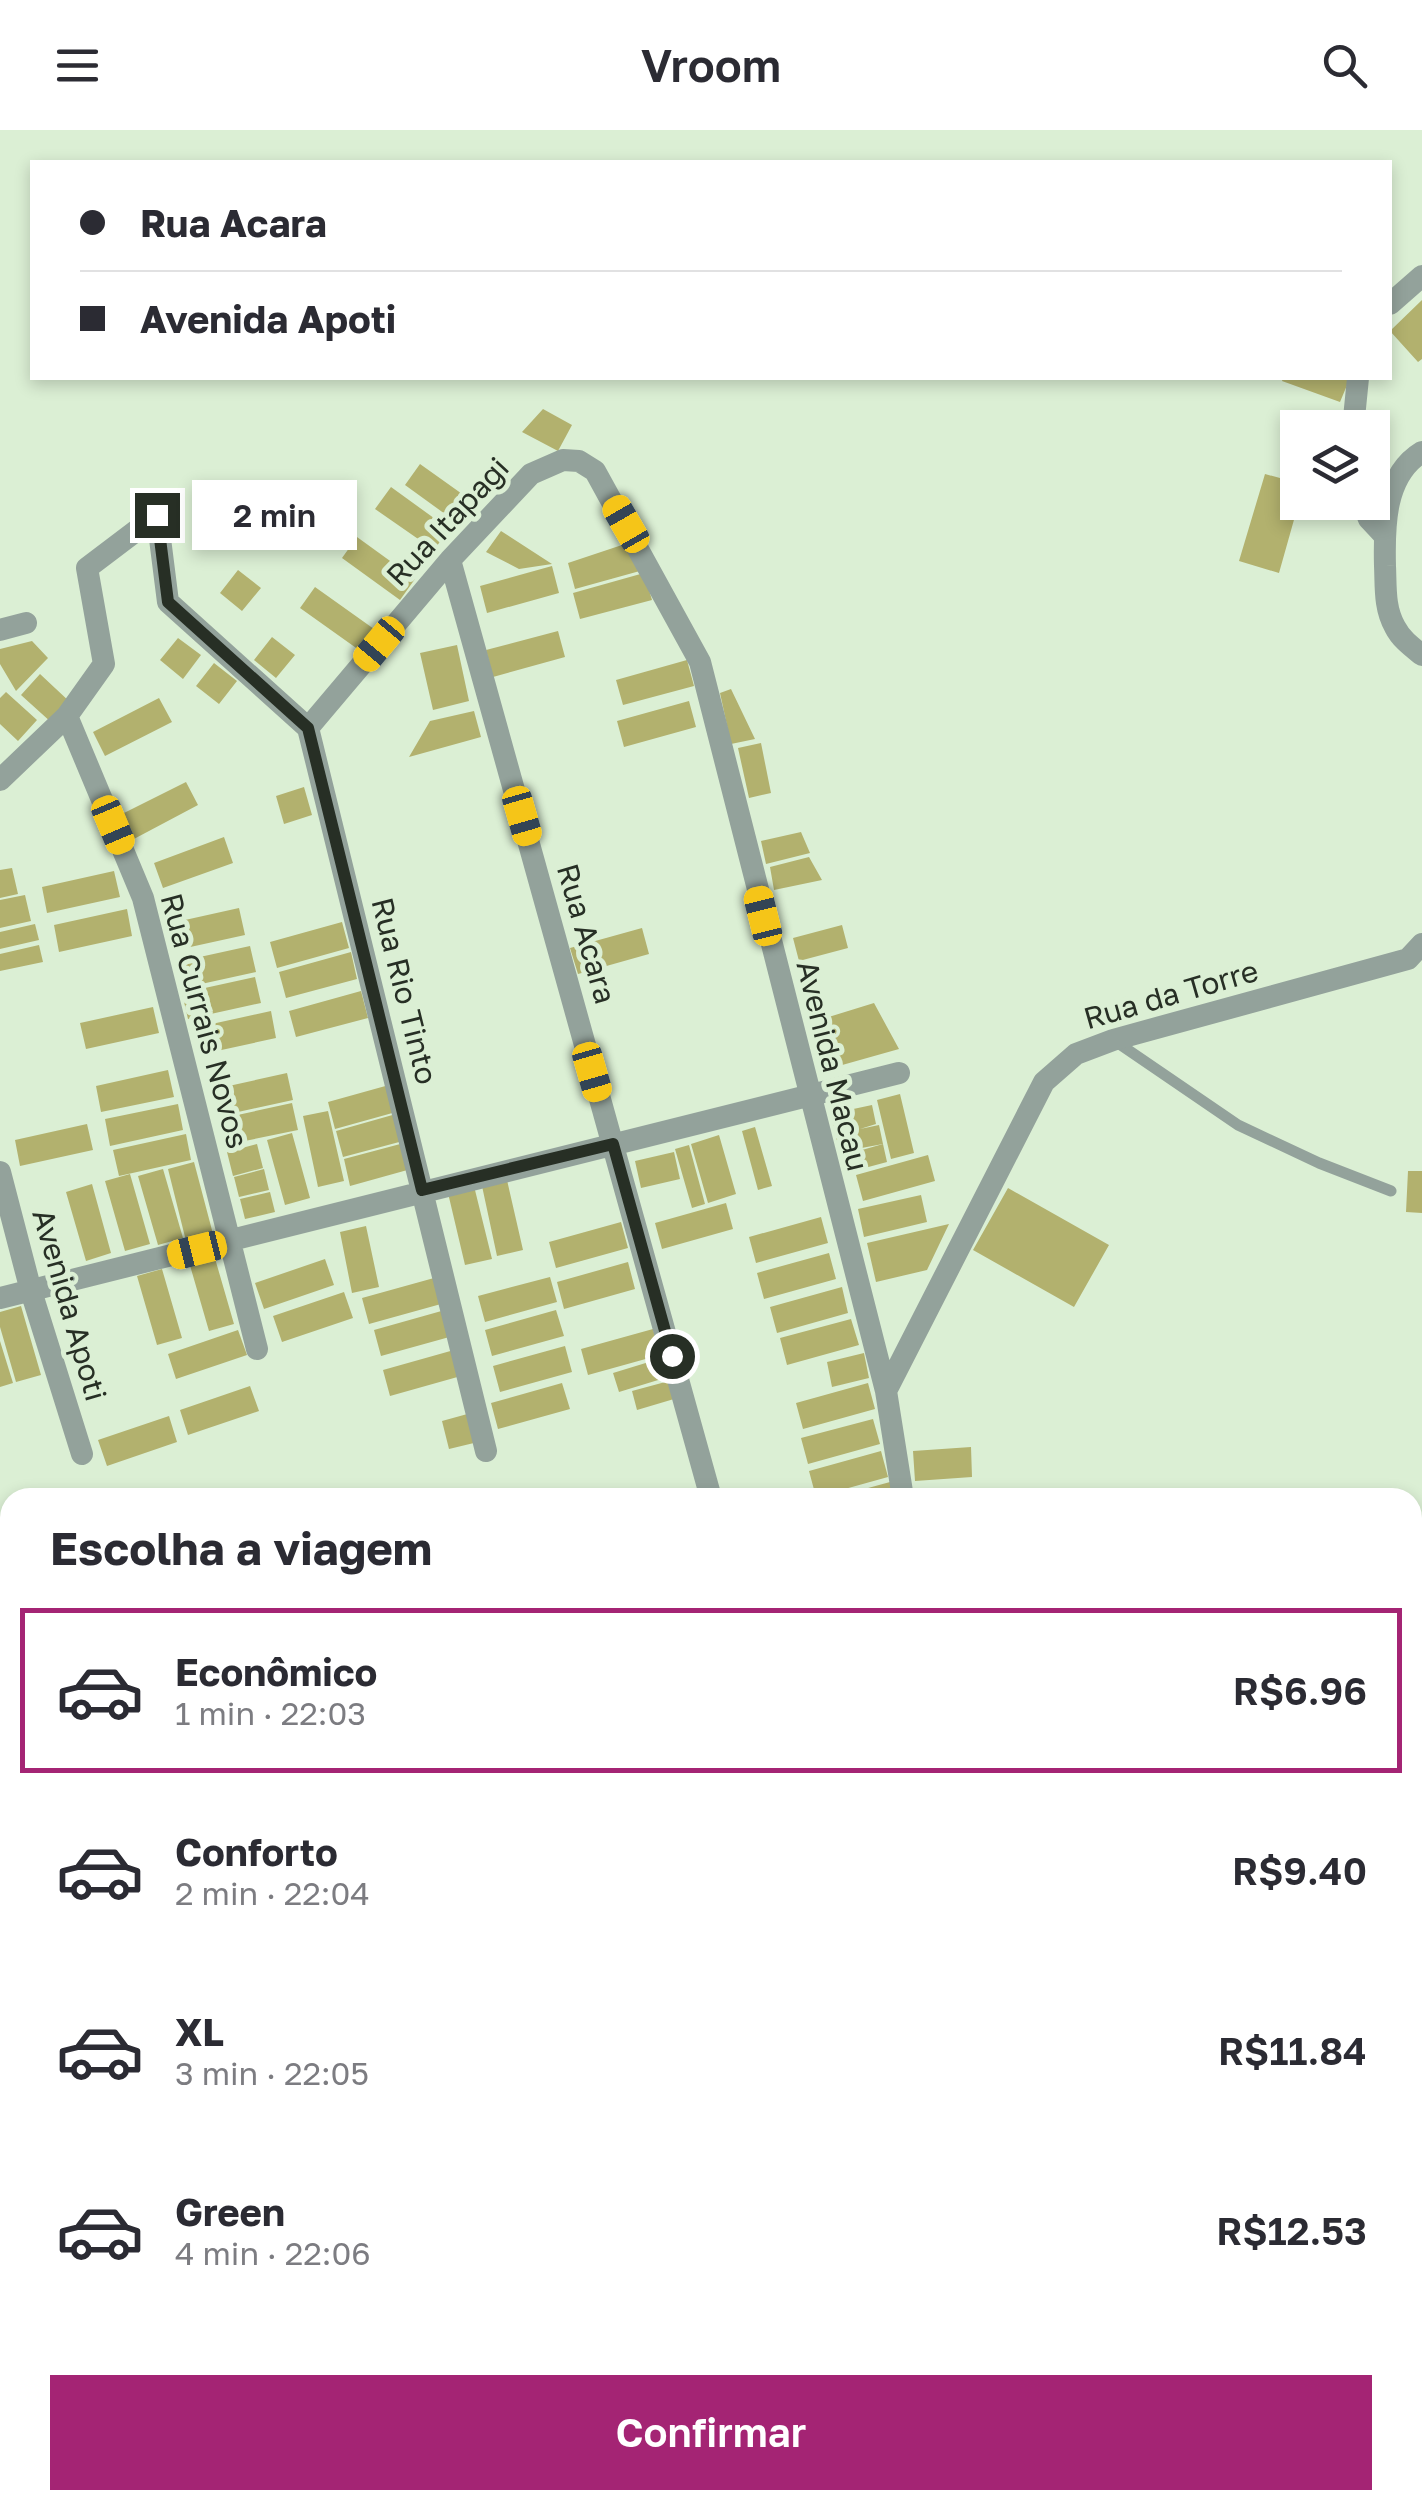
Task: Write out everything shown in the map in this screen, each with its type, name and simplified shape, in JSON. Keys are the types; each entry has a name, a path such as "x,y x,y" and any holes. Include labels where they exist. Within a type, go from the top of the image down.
{"street":[{"path":"1392,302 1422,276"},
{"path":"1354,410 1358,380"},
{"path":"1422,452 1402,474 1390,497 1383,534 1390,616 1396,630 1422,654"},
{"name":"Rua Itapagi","path":"308,728 450,560 530,474 564,460"},
{"name":"Avenida Macau","path":"564,460 579,461 596,471 700,662 886,1391 901,1488"},
{"path":"0,780 67,716 104,664 87,568 157,515 168,602 308,728"},
{"path":"1370,520 1383,534"},
{"name":"Rua Acara","path":"450,560 708,1488"},
{"path":"0,630 26,623"},
{"name":"Rua Currais Novos","path":"67,716 143,898 257,1350"},
{"name":"Rua Rio Tinto","path":"308,728 486,1450"},
{"name":"Rua da Torre","path":"886,1391 1044,1082 1076,1054 1113,1040 1408,958 1422,944"},
{"path":"0,1298 900,1073"},
{"name":"Avenida Apoti","path":"0,1172 31,1290 82,1454"}],"lane":[{"path":"1113,1040 1238,1125 1391,1191"}],"building":[{"path":"1422,300 1422,359 1418,362 1392,329"},
{"path":"1282,380 1349,380 1340,402"},
{"path":"543,409 572,425 558,451 522,432"},
{"path":"420,464 479,506 463,527 405,485"},
{"path":"1265,474 1280,478 1280,520 1294,520 1279,573 1239,561"},
{"path":"391,487 449,529 434,550 375,509"},
{"path":"501,531 552,564 519,569 486,552"},
{"path":"357,537 415,579 400,600 342,558"},
{"path":"628,543 647,569 575,589 568,563"},
{"path":"552,566 559,593 487,613 480,586"},
{"path":"238,570 261,588 242,611 220,593"},
{"path":"644,573 652,600 580,619 573,593"},
{"path":"315,587 374,629 359,650 300,608"},
{"path":"558,631 565,657 493,677 486,650"},
{"path":"272,637 295,655 276,678 254,660"},
{"path":"178,638 201,655 183,679 160,660"},
{"path":"32,641 48,658 16,691 0,664 0,649"},
{"path":"457,645 469,701 433,710 420,653"},
{"path":"687,660 694,686 623,705 616,680"},
{"path":"214,663 237,681 219,704 196,686"},
{"path":"40,674 71,703 52,723 21,695"},
{"path":"731,689 755,739 731,744 720,693"},
{"path":"6,692 37,720 18,741 0,724 0,698"},
{"path":"159,698 172,722 105,756 93,732"},
{"path":"689,701 696,727 624,747 617,721"},
{"path":"474,711 481,737 409,757 430,721"},
{"path":"761,743 771,793 749,798 738,748"},
{"path":"186,782 198,805 132,840 120,815"},
{"path":"304,787 312,815 284,824 276,796"},
{"path":"801,832 810,853 766,864 761,841"},
{"path":"224,837 233,863 163,888 154,863"},
{"path":"809,857 822,880 774,890 770,867"},
{"path":"12,868 18,894 0,898 0,870"},
{"path":"114,871 120,897 47,913 42,887"},
{"path":"25,895 31,921 0,928 0,900"},
{"path":"239,908 245,935 172,951 167,924"},
{"path":"127,909 132,936 59,952 54,925"},
{"path":"342,922 349,948 277,968 270,942"},
{"path":"35,924 39,940 0,949 0,932"},
{"path":"842,925 848,948 799,961 793,938"},
{"path":"642,928 649,954 578,974 570,948"},
{"path":"39,945 43,962 0,971 0,954"},
{"path":"250,946 256,972 183,988 177,962"},
{"path":"351,952 357,979 286,998 279,972"},
{"path":"255,977 261,1003 188,1019 182,993"},
{"path":"361,991 368,1018 296,1037 289,1011"},
{"path":"874,1003 899,1049 828,1069 819,1020"},
{"path":"153,1007 159,1033 86,1049 80,1023"},
{"path":"271,1011 276,1038 203,1054 198,1027"},
{"path":"168,1070 174,1097 101,1112 96,1086"},
{"path":"287,1073 293,1100 220,1116 215,1089"},
{"path":"389,1085 396,1112 335,1129 328,1102"},
{"path":"900,1094 914,1153 891,1159 877,1100"},
{"path":"292,1103 298,1130 225,1145 219,1119"},
{"path":"178,1104 183,1130 110,1146 105,1119"},
{"path":"872,1105 876,1124 860,1129 879,1125 883,1144 840,1152 830,1114"},
{"path":"328,1111 344,1181 318,1187 303,1116"},
{"path":"396,1114 403,1141 343,1157 336,1131"},
{"path":"87,1124 93,1150 20,1166 15,1140"},
{"path":"755,1127 772,1186 758,1190 742,1131"},
{"path":"292,1133 310,1198 285,1205 267,1140"},
{"path":"186,1134 191,1160 119,1176 113,1150"},
{"path":"719,1135 736,1194 708,1203 691,1144"},
{"path":"404,1143 411,1169 350,1186 344,1159"},
{"path":"257,1144 263,1168 233,1176 227,1152"},
{"path":"883,1144 887,1162 846,1173 841,1156"},
{"path":"689,1145 705,1204 692,1208 675,1149"},
{"path":"674,1152 680,1179 641,1188 635,1161"},
{"path":"928,1155 935,1181 863,1201 856,1175"},
{"path":"194,1162 213,1234 186,1241 168,1169"},
{"path":"163,1169 183,1238 158,1245 138,1176"},
{"path":"264,1169 269,1190 239,1197 234,1177"},
{"path":"1408,1171 1422,1171 1422,1213 1406,1212"},
{"path":"130,1174 150,1244 125,1251 105,1181"},
{"path":"507,1180 523,1250 497,1256 482,1186"},
{"path":"92,1184 111,1253 86,1261 66,1192"},
{"path":"474,1186 492,1259 465,1265 448,1193"},
{"path":"1008,1188 1109,1245 1074,1307 973,1250"},
{"path":"270,1192 275,1212 245,1219 240,1199"},
{"path":"921,1195 927,1222 864,1237 858,1209"},
{"path":"726,1203 733,1229 662,1249 655,1223"},
{"path":"821,1217 828,1243 756,1263 749,1237"},
{"path":"621,1222 628,1248 556,1268 549,1242"},
{"path":"949,1224 927,1270 876,1282 867,1243"},
{"path":"366,1226 379,1287 352,1293 340,1232"},
{"path":"829,1253 836,1279 764,1299 757,1273"},
{"path":"214,1255 234,1324 209,1331 189,1262"},
{"path":"325,1259 334,1285 264,1309 255,1283"},
{"path":"628,1262 635,1289 564,1309 557,1282"},
{"path":"162,1269 182,1338 157,1345 137,1276"},
{"path":"550,1277 557,1302 485,1322 478,1296"},
{"path":"434,1278 441,1304 369,1324 362,1298"},
{"path":"842,1287 848,1313 777,1333 770,1307"},
{"path":"344,1292 353,1318 282,1342 273,1316"},
{"path":"21,1306 41,1375 16,1382 0,1327 0,1312"},
{"path":"445,1310 453,1336 381,1356 374,1330"},
{"path":"556,1310 564,1336 492,1356 485,1330"},
{"path":"851,1319 859,1345 787,1365 780,1338"},
{"path":"653,1329 660,1355 588,1375 581,1349"},
{"path":"238,1330 247,1355 176,1379 168,1354"},
{"path":"0,1341 13,1383 0,1387"},
{"path":"565,1346 572,1372 500,1392 493,1366"},
{"path":"454,1350 461,1376 390,1396 383,1370"},
{"path":"864,1353 869,1378 832,1387 827,1362"},
{"path":"662,1358 668,1377 619,1392 613,1373"},
{"path":"669,1381 674,1399 637,1410 632,1391"},
{"path":"562,1383 570,1409 498,1429 491,1403"},
{"path":"868,1383 875,1409 803,1429 796,1403"},
{"path":"250,1386 259,1411 188,1435 180,1410"},
{"path":"471,1413 478,1442 449,1449 442,1421"},
{"path":"169,1416 177,1442 107,1466 98,1440"},
{"path":"873,1419 880,1444 808,1464 801,1438"},
{"path":"971,1447 972,1477 915,1481 913,1451"},
{"path":"881,1451 888,1477 848,1488 814,1488 809,1471"},
{"path":"890,1482 892,1488 868,1488"}],"route":[{"path":"157,515 168,602 308,728 422,1190 613,1144 672,1356"}]}
